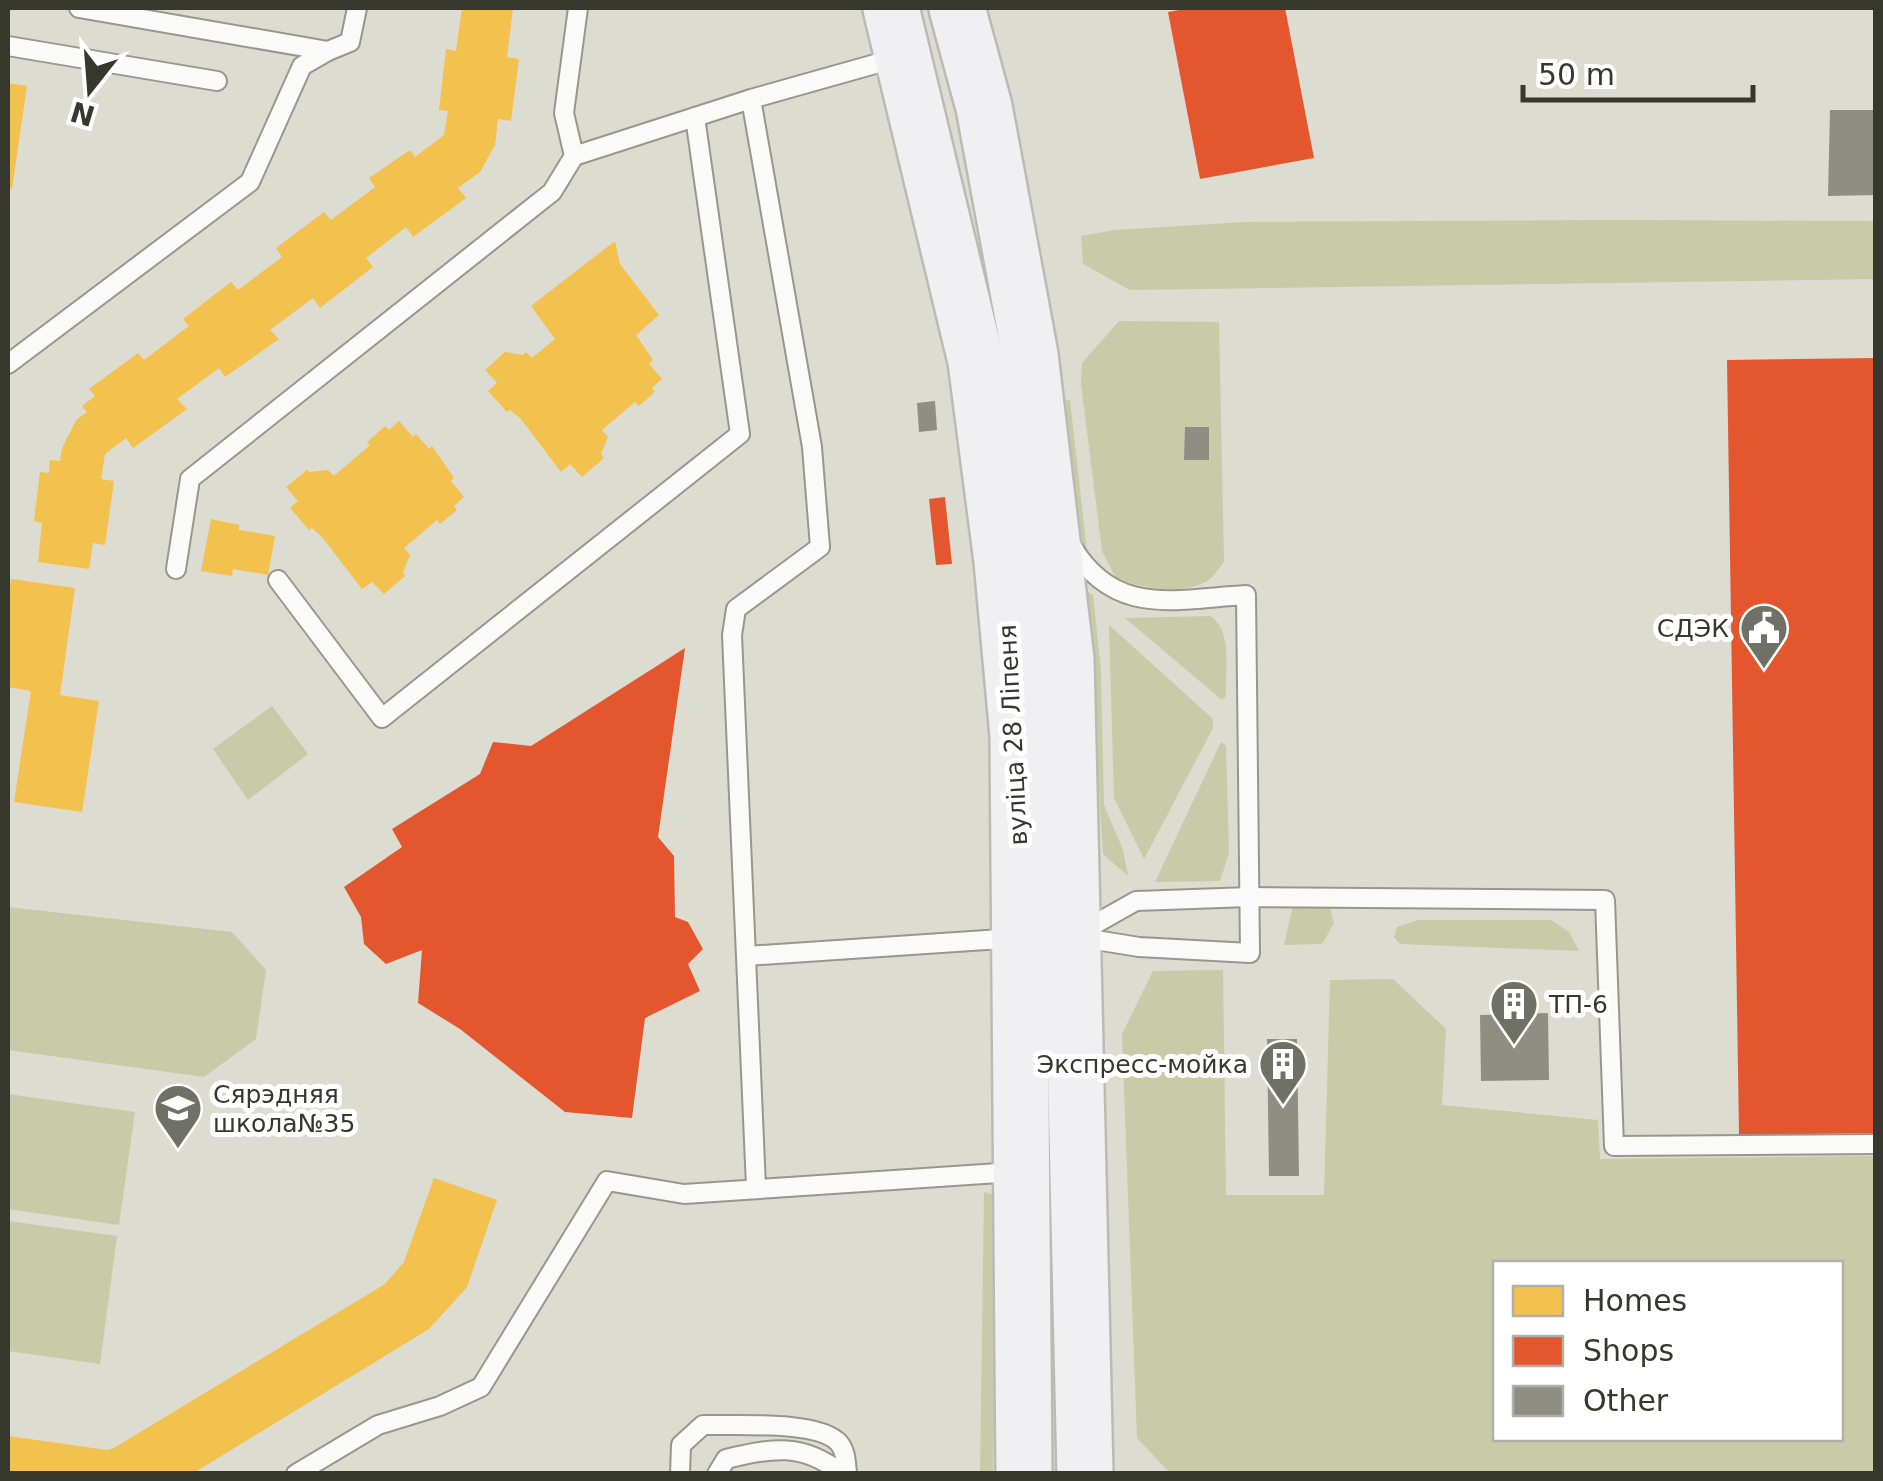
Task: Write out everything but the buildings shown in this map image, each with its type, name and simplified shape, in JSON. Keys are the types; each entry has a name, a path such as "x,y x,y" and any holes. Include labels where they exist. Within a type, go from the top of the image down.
{"main road":[{"path":"898,32 962,26"},
{"name":"вуліца 28 Ліпеня","path":"962,26 984,107 1030,355 1066,660 1047,937 1020,1172 1024,1474"},
{"name":"вуліца 28 Ліпеня","path":"898,32 976,360 1002,560 1018,736 1047,937 1094,1460"}],"lane":[{"path":"80,8 328,51"},
{"path":"8,364 250,182 302,66 350,42 357,8"},
{"path":"574,156 564,113 578,8"},
{"path":"176,569 190,479 552,192 574,156 751,98 898,32"},
{"path":"8,46 217,81"},
{"path":"751,98 812,447 820,547 736,609 732,635 756,1187"},
{"path":"278,580 382,718 740,434 695,117"},
{"path":"746,956 1047,937 1250,953 1246,595 1146,600 1124,596 1081,562 1050,510"},
{"path":"1047,937 1136,901 1250,897 1605,900 1614,1146 1876,1144"},
{"path":"296,1474 378,1425 440,1406 481,1387 607,1180 684,1194 1020,1172"},
{"path":"680,1474 680,1445 704,1425 815,1430 836,1438 844,1450 845,1474"},
{"path":"717,1474 726,1459 761,1450 822,1457 845,1474"}],"green space":[{"path":"1875,221 1875,279 1130,290 1083,264 1081,236 1115,230 1245,222"},
{"path":"1119,321 1219,322 1224,562 1209,580 1197,586 1162,589 1116,578 1102,551 1081,384 1082,363"},
{"path":"1070,400 1087,552 1077,535 1062,401"},
{"path":"1087,591 1093,595 1101,671 1104,805 1123,850 1128,876 1103,854"},
{"path":"1211,616 1225,642 1226,696 1222,700 1125,618"},
{"path":"1109,625 1213,719 1213,728 1144,859 1114,798"},
{"path":"272,706 308,754 248,800 213,749"},
{"path":"1221,742 1226,746 1229,853 1220,881 1155,882"},
{"path":"1293,906 1330,908 1334,923 1322,944 1284,945"},
{"path":"8,907 232,932 266,970 256,1039 204,1077 8,1050"},
{"path":"1418,920 1551,920 1569,932 1579,951 1400,944 1394,937 1397,927"},
{"path":"1223,970 1226,1195 1324,1195 1330,980 1393,979 1446,1029 1442,1105 1598,1120 1600,1159 1875,1156 1875,1473 1170,1473 1137,1438 1122,1034 1153,971"},
{"path":"8,1094 135,1112 119,1225 8,1209"},
{"path":"984,1192 994,1195 998,1204 993,1473 980,1474"},
{"path":"8,1221 117,1236 100,1364 8,1351"}],"place":[{"name":"СДЭК","path":"1764,670"},
{"name":"ТП-6","path":"1514,1046"},
{"name":"Экспресс-мойка","path":"1283,1106"},
{"name":"Сярэдняя школа№35","path":"178,1150"}]}
